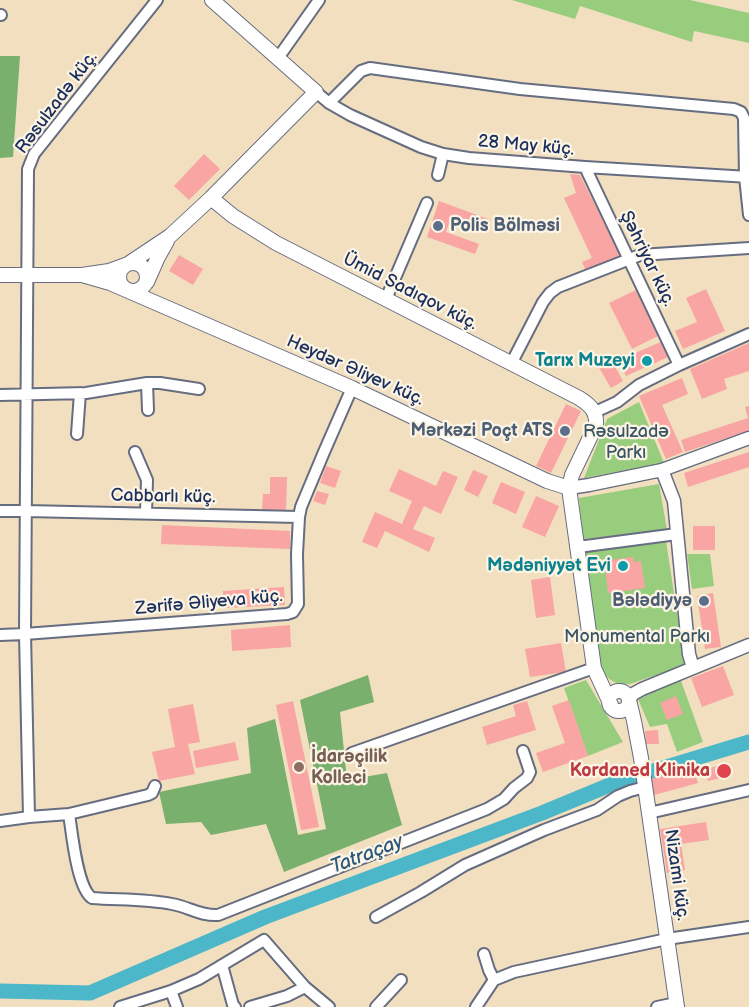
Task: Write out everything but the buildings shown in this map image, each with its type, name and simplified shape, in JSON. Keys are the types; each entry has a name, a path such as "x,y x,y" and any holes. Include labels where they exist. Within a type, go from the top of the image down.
{"main road":[{"path":"170,236 145,286 139,291 126,290 121,285 119,277 121,269 170,236 316,92 212,0"},
{"name":"Ümid Sadıqov küç.","path":"211,198 233,216 266,237 579,398 595,412"},
{"path":"0,275 82,275 109,271 136,263 143,267 147,274 147,282"},
{"name":"Heydər Əliyev küç.","path":"82,275 103,280 352,388 547,481 569,488"},
{"path":"595,412 596,425 572,475 569,488 596,673 611,706 628,727 639,748"},
{"path":"596,673 606,685 624,696"},
{"path":"611,706 610,697 614,693 624,696"},
{"name":"Nizami küç.","path":"624,696 639,748 676,1005"}],"street":[{"name":"Rəsulzadə küç.","path":"29,817 25,634 28,170 30,161 157,0"},
{"path":"278,58 319,0"},
{"path":"330,103 361,71 370,68 520,89 734,110 741,112 744,118 749,215"},
{"name":"28 May küç.","path":"316,92 350,115 378,129 444,154 585,167 747,177"},
{"path":"438,175 444,154"},
{"name":"Şəhriyar küç.","path":"585,167 680,365"},
{"path":"386,299 427,203"},
{"path":"511,364 543,302 558,287 629,259 654,254 749,248"},
{"path":"595,412 617,402 639,385 749,334"},
{"path":"0,395 80,393 147,383 199,389"},
{"path":"147,383 148,411"},
{"name":"Zərifə Əliyeva küç.","path":"0,635 293,612 298,604 299,517 352,388"},
{"path":"77,434 80,393"},
{"path":"569,488 662,470 749,438"},
{"path":"135,452 147,480 146,513"},
{"path":"662,470 674,501 689,654 693,668"},
{"name":"Cabbarlı küç.","path":"0,511 299,517"},
{"path":"578,547 677,534"},
{"path":"624,696 749,645"},
{"path":"352,753 596,673"},
{"path":"69,814 81,882 87,894 92,897 169,903 208,916 218,915 487,809 504,799 521,781 527,778 530,772 523,751"},
{"path":"0,821 69,814 148,795 152,793 155,786"},
{"path":"376,917 465,865 544,830 597,810 618,796 645,787"},
{"path":"649,813 749,790"},
{"path":"476,1007 494,980 514,972 667,939 749,927"},
{"path":"120,1007 171,991 199,979 264,940 305,987 329,1007"},
{"path":"484,954 494,980"},
{"path":"222,965 235,1007"},
{"path":"376,1007 401,980"},
{"path":"250,1007 287,996 305,987"},
{"path":"171,991 177,1007"},
{"path":"657,1007 676,1005"}],"green space":[{"path":"512,0 690,0 749,13 749,43 694,31 692,42 580,6 575,19"},
{"path":"0,56 20,56 13,157 0,158"},
{"name":"Rəsulzadə Parkı","path":"639,402 664,463 584,478 607,419"},
{"path":"659,484 667,530 583,539 579,498"},
{"name":"Monumental Parkı","path":"666,541 685,665 630,684 616,683 599,668 583,552"},
{"path":"687,554 710,554 714,586 692,589"},
{"path":"368,675 374,702 340,712 347,780 387,773 402,825 284,872 266,824 211,835 201,822 166,824 159,792 251,773 247,728 275,719 298,835 326,829 300,700"},
{"path":"680,678 703,742 677,752 667,724 650,727 638,699"},
{"path":"586,680 623,742 588,756 564,688"}],"waterway":[{"name":"Tatraçay","path":"0,991 90,993 265,917 542,813 617,782 749,742"}],"place":[{"name":"Polis Bölməsi","path":"438,226"},
{"name":"Tarıx Muzeyi","path":"647,361"},
{"name":"Mərkəzi Poçt ATS","path":"565,431"},
{"name":"Mədəniyyət Evi","path":"623,566"},
{"name":"Bələdiyyə","path":"704,601"},
{"name":"İdarəçilik Kolleci","path":"299,767"},
{"name":"Kordaned Klinika","path":"724,771"}]}
